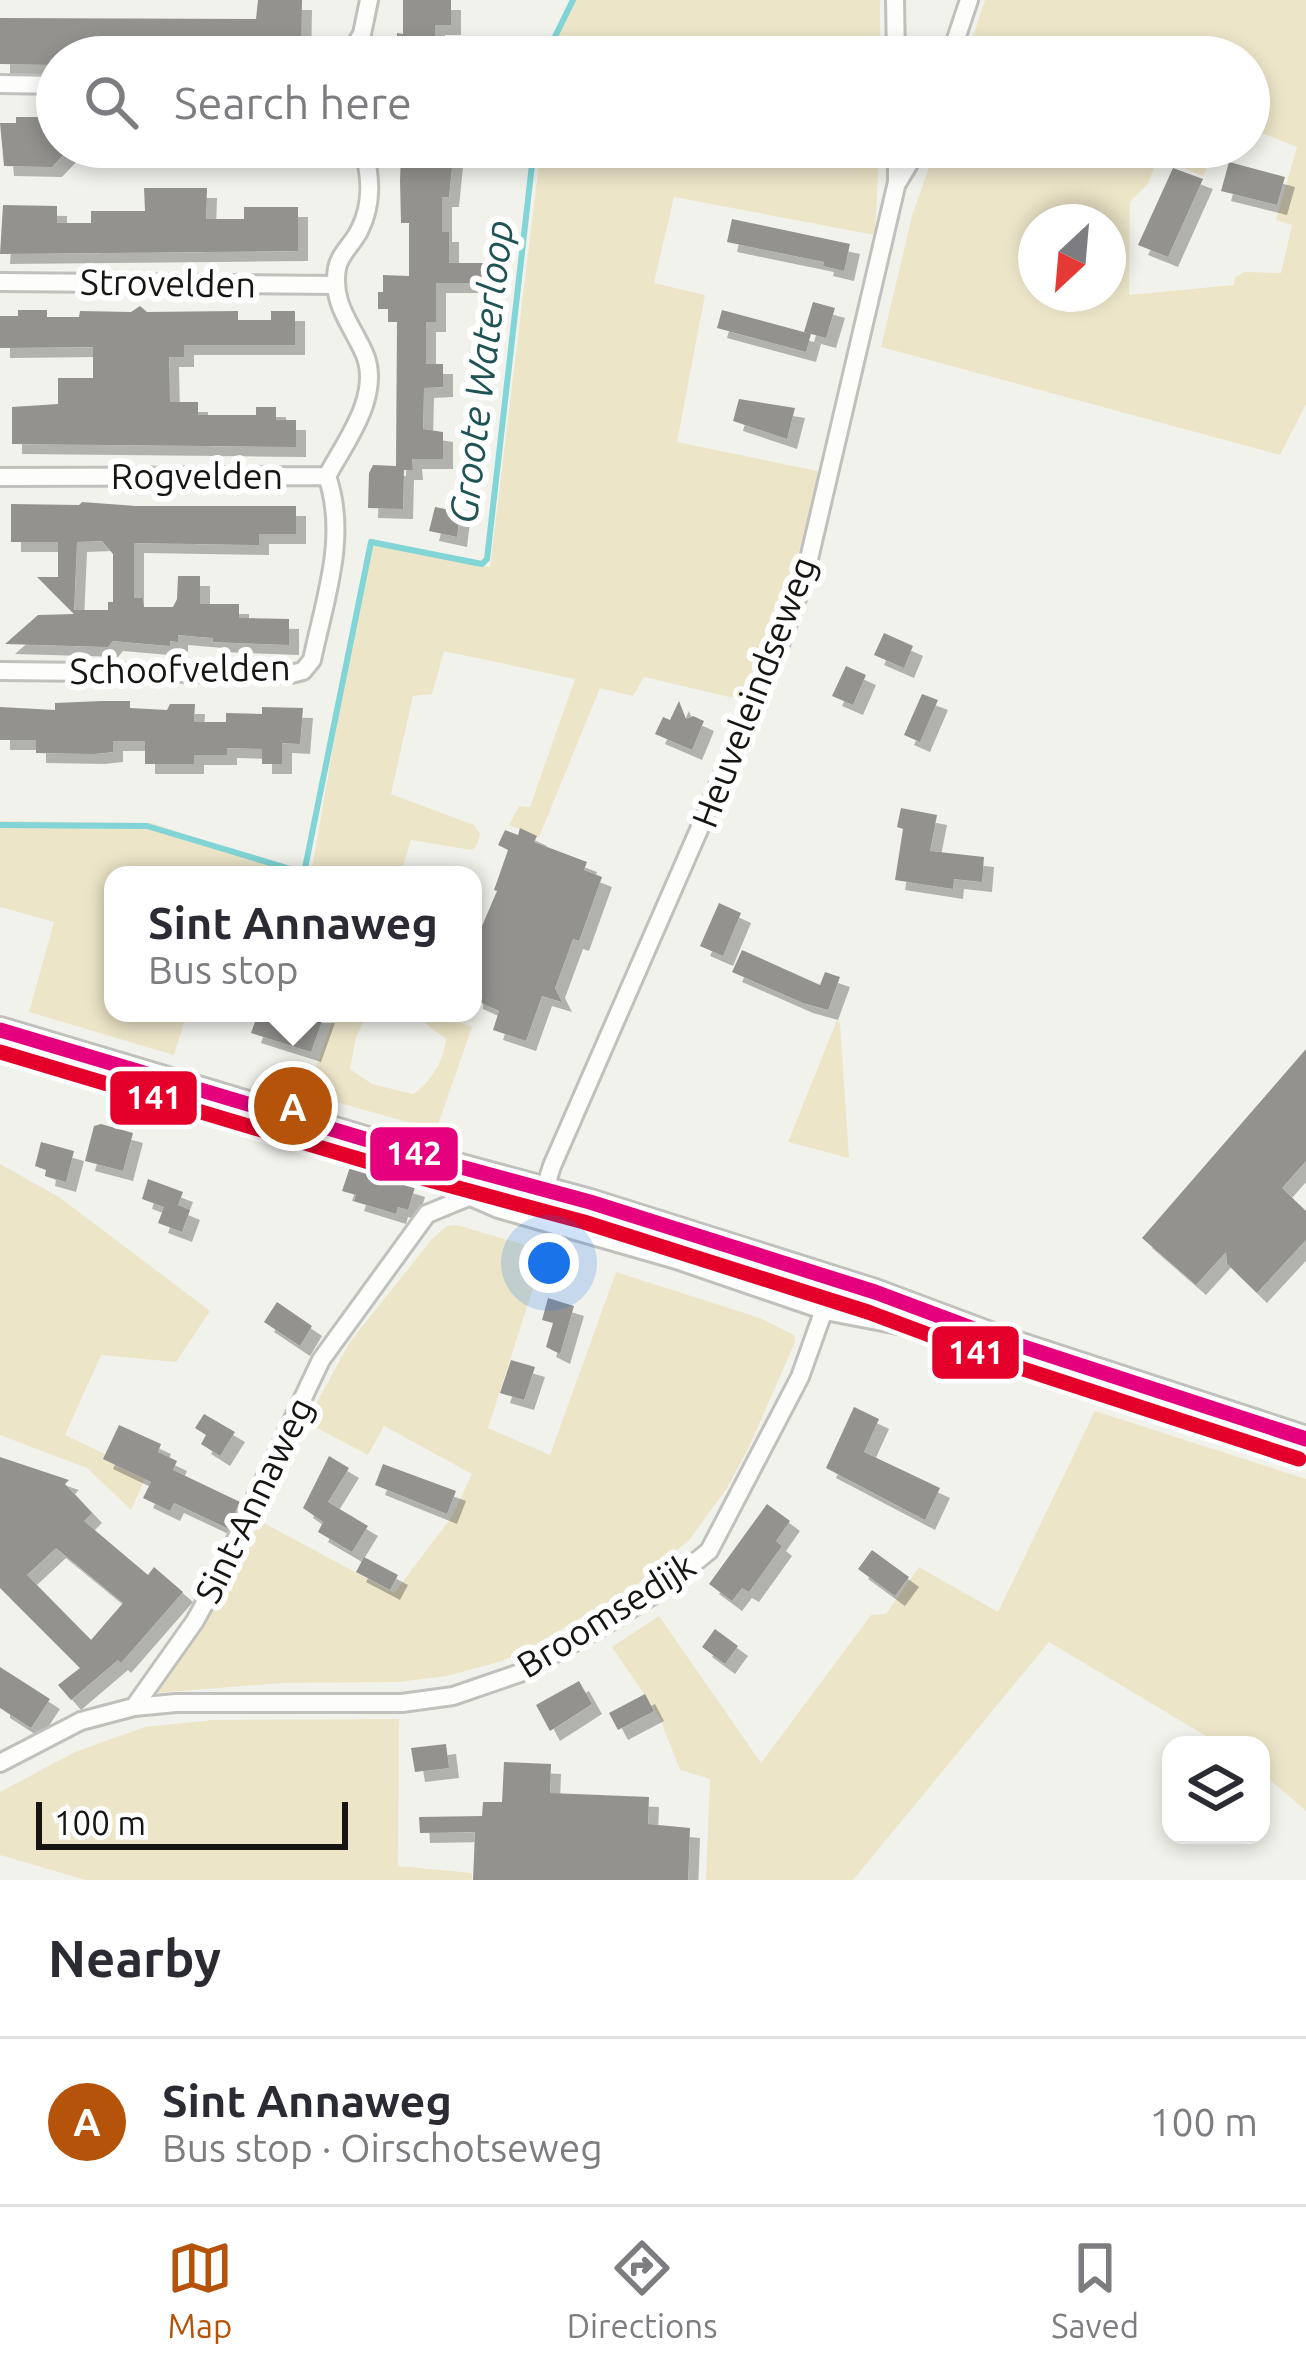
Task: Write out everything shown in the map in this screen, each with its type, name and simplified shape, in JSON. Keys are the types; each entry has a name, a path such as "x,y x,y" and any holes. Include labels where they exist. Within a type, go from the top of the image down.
{"main road":[{"path":"0,1030 835,1279 1006,1341 1306,1439"},
{"path":"0,1048 326,1141 431,1174 473,1195 826,1307 1006,1341"}],"street":[{"path":"361,36 369,0"},
{"path":"895,0 896,36"},
{"path":"957,36 969,0"},
{"path":"0,84 36,85"},
{"path":"336,285 338,262 362,227 371,188 367,168"},
{"name":"Heuveleindseweg","path":"537,1215 805,576 897,168"},
{"path":"897,182 906,168"},
{"name":"Strovelden","path":"0,282 336,285"},
{"name":"Rogvelden","path":"0,477 327,476 360,416 369,386 366,358 339,309 336,285"},
{"name":"Schoofvelden","path":"0,671 303,671 312,660 338,539 336,504 327,476"},
{"name":"Sint-Annaweg","path":"134,1707 213,1588 321,1360 427,1214 473,1195"},
{"name":"Broomsedijk","path":"134,1707 402,1703 453,1696 520,1673 614,1620 709,1551 791,1396 835,1279"},
{"path":"0,1762 80,1721 134,1707"}],"shaded area":[{"path":"573,0 880,0 880,36 557,36"},
{"path":"985,0 1306,0 1306,404 1280,455 881,347 912,216 929,168 1154,168 1148,184 1130,202 1129,295 1234,285 1235,277 1245,272 1281,273 1292,225 1276,220 1297,147 1270,136 1270,36 973,36"},
{"path":"538,168 878,168 875,235 674,197 654,283 705,295 677,442 822,472 795,565 742,700 644,677 633,696 600,688 539,837 509,825 519,806 530,807 575,679 444,651 432,694 413,696 391,794 474,825 480,834 476,847 411,840 403,866 313,866 369,538 490,567"},
{"path":"1184,168 1207,168 1203,176"},
{"path":"0,821 152,823 275,866 104,866 104,1022 184,1022 174,1055 29,1012 54,922 0,907"},
{"path":"837,1020 840,1023 849,1158 788,1142"},
{"path":"332,1022 364,1022 350,1069 372,1084 413,1094 436,1070 446,1039 426,1022 472,1027 436,1130 307,1094"},
{"path":"0,1164 59,1197 210,1311 176,1362 101,1355 65,1435 147,1474 131,1510 87,1468 0,1435"},
{"path":"447,1226 545,1251 488,1428 550,1455 616,1272 760,1318 794,1335 795,1342 727,1488 690,1539 633,1588 502,1661 447,1676 398,1682 281,1683 155,1693 205,1625 260,1521 394,1593 451,1518 472,1474 384,1426 368,1455 306,1422 350,1342 432,1239"},
{"path":"1095,1411 1306,1479 1306,1811 1270,1780 1270,1736 1206,1736 1049,1642 853,1880 706,1880 710,1779 680,1770 659,1716 612,1647 659,1616 761,1763 871,1615 886,1614 919,1567 998,1612"},
{"path":"399,1719 398,1866 472,1873 472,1880 86,1880 0,1855 0,1792 75,1752 145,1727 213,1720"}],"building":[{"path":"258,0 302,0 301,36 36,36 36,65 0,64 0,18 256,19"},
{"path":"403,0 451,0 451,25 435,25 435,36 397,36 403,34"},
{"path":"16,117 36,117 36,167 4,166 0,123 16,123"},
{"path":"400,168 452,168 449,197 442,197 442,232 449,232 449,263 484,263 484,283 436,283 436,322 426,322 426,364 443,364 443,387 424,388 423,429 443,432 443,459 412,459 413,470 404,470 403,509 368,508 373,465 396,466 397,322 388,322 388,309 378,309 378,292 383,292 383,275 409,276 409,223 401,223"},
{"path":"1173,168 1203,179 1168,257 1138,245"},
{"path":"1227,168 1251,168 1285,177 1277,205 1221,191"},
{"path":"144,188 207,188 206,219 244,219 244,207 298,207 298,251 0,254 3,205 57,206 57,223 91,223 91,211 145,211"},
{"path":"732,219 850,244 844,271 823,266 824,262 727,242"},
{"path":"813,302 835,308 826,338 804,332"},
{"path":"140,306 147,312 238,311 238,320 271,320 271,311 295,311 295,345 184,345 184,357 169,357 170,402 198,402 198,415 256,415 256,407 276,407 276,420 296,420 296,447 12,444 12,407 58,404 58,378 93,378 93,347 0,348 0,316 18,316 18,310 47,310 47,317 79,317 80,311 131,312"},
{"path":"722,310 811,334 806,352 717,328"},
{"path":"739,399 795,408 787,439 733,421"},
{"path":"11,504 296,506 296,534 259,534 259,545 134,543 134,598 143,598 144,607 173,607 178,576 200,576 200,604 239,604 239,618 289,619 289,645 213,642 213,638 178,635 178,642 170,641 170,646 113,641 108,647 5,644 38,615 74,614 37,577 58,577 58,542 11,542","holes":["102,541 113,554 113,602 108,602 108,610 74,610 77,542"]},
{"path":"435,507 460,512 457,537 429,531"},
{"path":"884,633 913,646 904,668 874,655"},
{"path":"846,666 866,675 853,705 832,696"},
{"path":"922,694 938,700 920,742 904,735"},
{"path":"130,701 130,708 167,710 170,704 195,704 194,722 226,722 226,713 262,714 262,707 303,708 300,744 282,743 282,764 262,764 262,749 227,748 227,755 194,755 194,764 145,764 145,741 113,741 113,752 94,754 36,753 36,740 0,740 0,707 55,710 55,703"},
{"path":"679,701 686,719 693,716 704,721 692,750 655,734 663,717 670,720"},
{"path":"901,808 937,815 930,851 984,857 982,882 954,879 953,889 895,880 903,829 897,827"},
{"path":"520,828 537,836 534,842 587,862 584,870 602,877 579,941 573,939 555,988 562,1002 542,996 526,1041 493,1030 499,1011 482,1003 482,926 508,850 498,845 505,830 518,835"},
{"path":"719,903 741,913 723,956 700,946"},
{"path":"742,950 820,985 825,972 840,977 828,1010 732,972"},
{"path":"255,1022 299,1026 301,1022 322,1022 311,1052 251,1033"},
{"path":"1306,1049 1306,1161 1282,1188 1306,1211 1306,1240 1257,1293 1227,1264 1226,1252 1196,1285 1142,1238"},
{"path":"94,1126 133,1133 123,1171 85,1161"},
{"path":"41,1142 74,1151 66,1182 45,1176 46,1170 35,1166"},
{"path":"350,1167 415,1187 408,1210 398,1207 396,1214 354,1201 356,1195 342,1191"},
{"path":"148,1179 183,1192 178,1205 190,1210 182,1232 158,1223 164,1207 142,1199"},
{"path":"548,1298 574,1306 560,1354 546,1347 553,1323 542,1320"},
{"path":"277,1302 312,1326 300,1346 264,1322"},
{"path":"511,1360 535,1367 524,1400 500,1393"},
{"path":"854,1407 879,1419 864,1452 940,1488 925,1520 826,1468"},
{"path":"204,1414 235,1432 220,1456 201,1444 206,1435 195,1428"},
{"path":"119,1425 161,1444 158,1452 177,1461 173,1470 240,1502 227,1528 174,1503 170,1511 143,1498 151,1482 103,1459"},
{"path":"329,1456 349,1468 328,1502 368,1526 352,1552 318,1532 323,1522 303,1508"},
{"path":"0,1457 69,1480 65,1484 92,1513 84,1521 148,1575 154,1567 183,1592 121,1663 118,1660 71,1700 58,1685 80,1668 0,1588","holes":["56,1548 123,1603 91,1640 27,1575"]},
{"path":"383,1464 456,1491 447,1514 375,1485"},
{"path":"767,1504 790,1521 776,1541 782,1546 749,1592 742,1588 732,1601 709,1584"},
{"path":"872,1550 909,1577 895,1596 858,1569"},
{"path":"364,1557 398,1575 390,1590 356,1572"},
{"path":"715,1629 738,1646 725,1664 702,1647"},
{"path":"0,1667 50,1699 31,1728 0,1708"},
{"path":"579,1681 592,1704 550,1731 536,1705"},
{"path":"645,1694 654,1711 618,1730 609,1713"},
{"path":"446,1744 449,1768 415,1772 411,1748"},
{"path":"504,1762 551,1764 550,1793 649,1797 648,1824 690,1828 688,1880 473,1880 475,1832 420,1833 419,1817 482,1816 483,1802 502,1802"}],"waterway":[{"name":"Groote Waterloop","path":"555,36 573,0"},
{"name":"Groote Waterloop","path":"305,866 371,542 482,564 487,559 532,168"},
{"name":"Groote Waterloop","path":"0,825 147,826 281,866"}],"transit line":[{"name":"142","path":"0,1030 590,1202 875,1292 1006,1341 1306,1439"},
{"name":"141","path":"0,1052 584,1222 868,1312 999,1361 1299,1459"}],"place":[{"name":"Sint Annaweg","path":"293,1106"}]}
